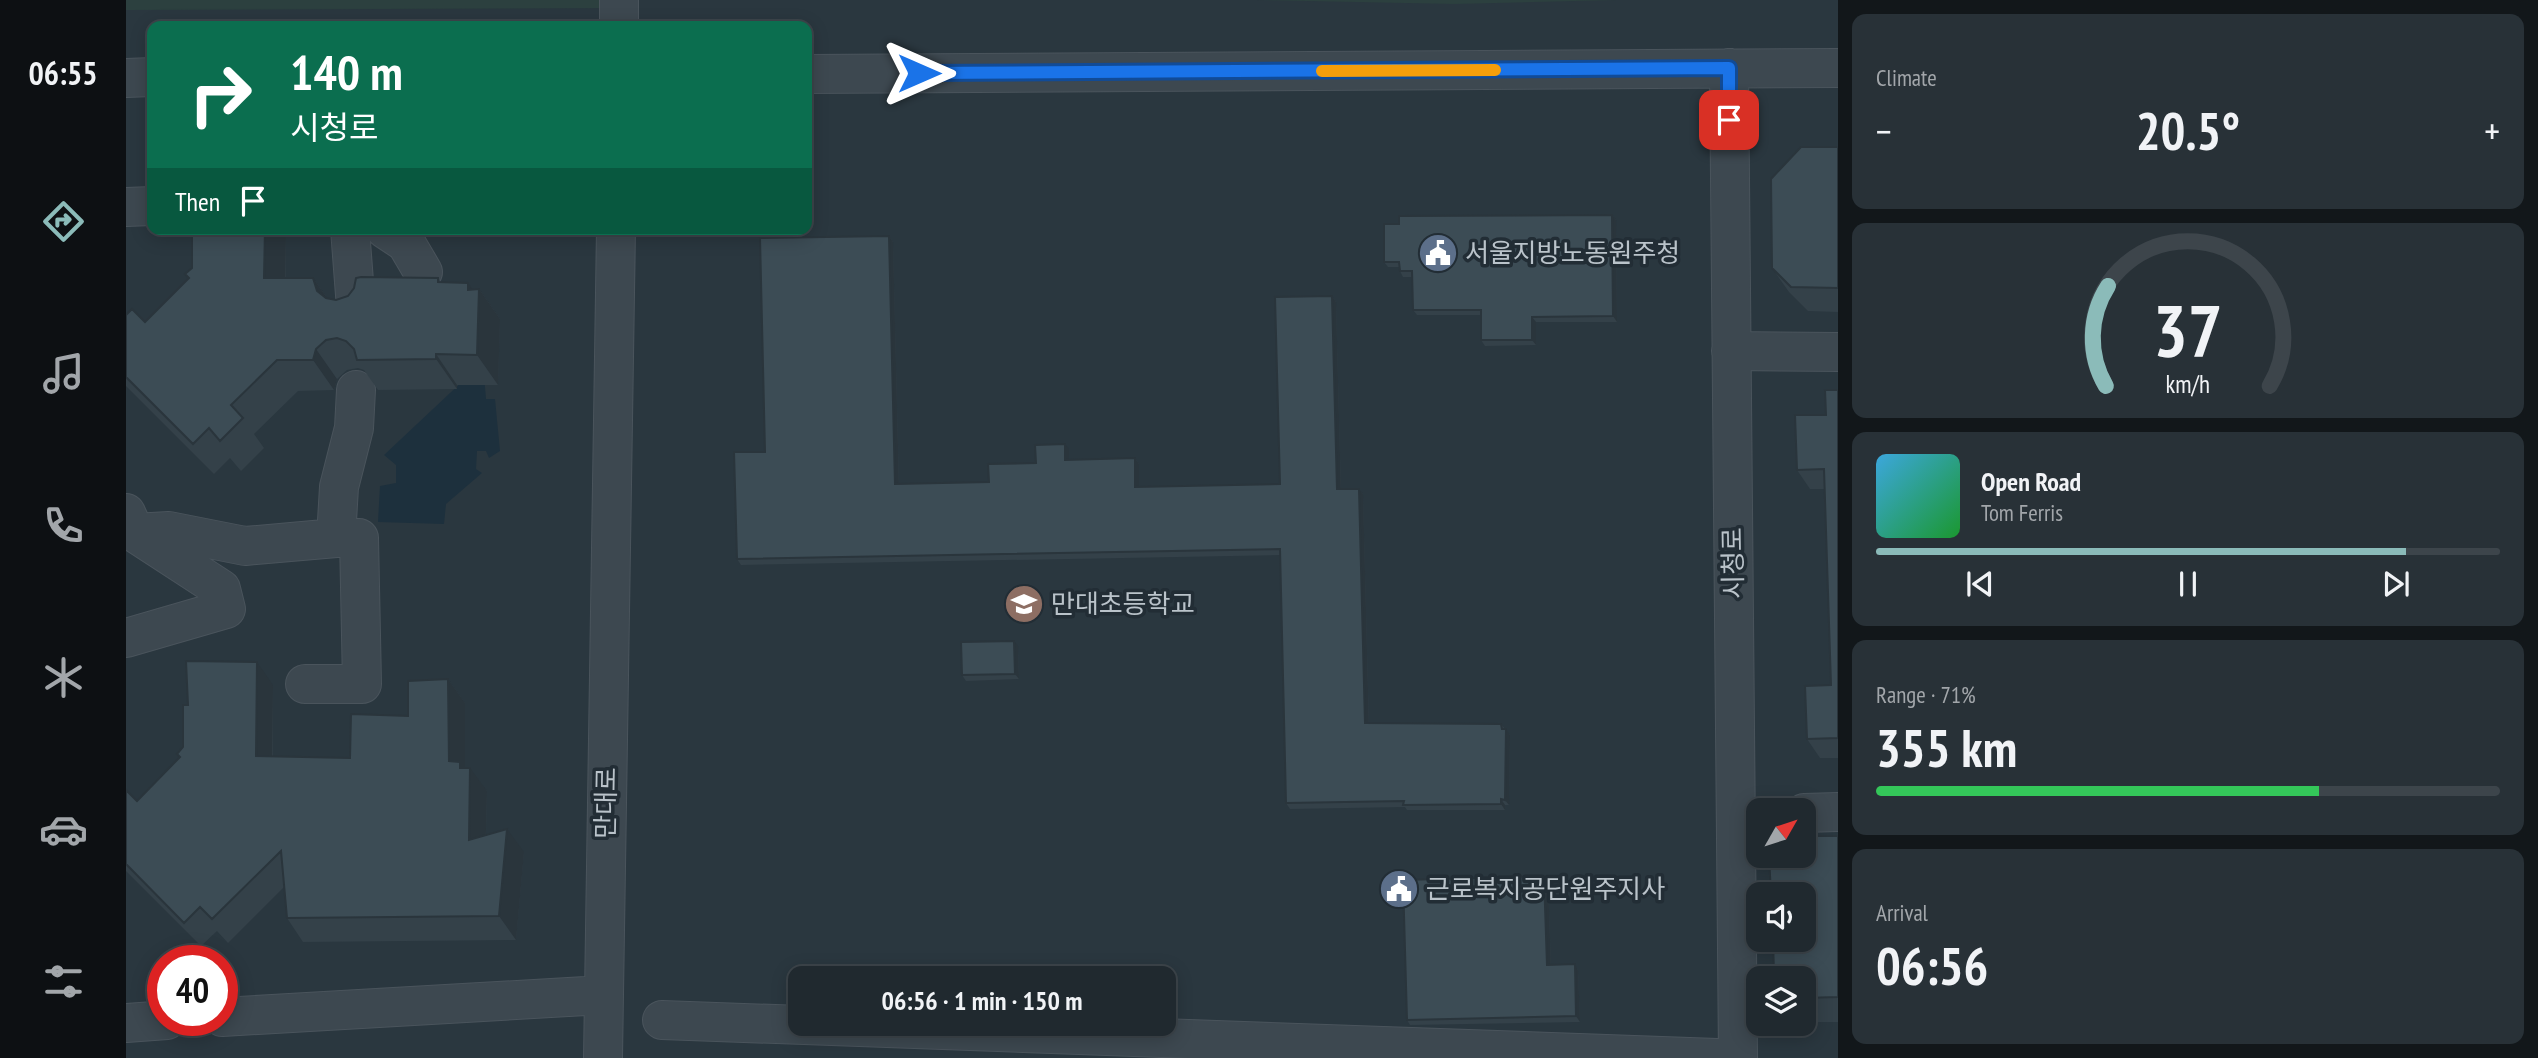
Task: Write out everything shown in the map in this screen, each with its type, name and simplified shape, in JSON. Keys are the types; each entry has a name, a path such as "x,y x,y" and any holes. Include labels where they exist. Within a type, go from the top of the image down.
{"street":[{"path":"619,21 620,0"},
{"name":"시청로","path":"1729,68 1731,351 1746,798"},
{"path":"812,74 1838,68"},
{"path":"126,78 147,78"},
{"path":"126,207 147,206"},
{"path":"350,235 356,308"},
{"path":"394,235 406,243 423,272"},
{"name":"만대로","path":"603,1058 616,235"},
{"path":"1731,351 1838,352"},
{"path":"336,538 339,487 354,428 356,390"},
{"path":"131,523 245,546 359,538 362,684 305,684"},
{"path":"126,638 226,609 221,589 131,523"},
{"path":"1816,813 1838,812"},
{"name":"시청로","path":"1738,1058 1746,841"},
{"path":"238,1016 603,995"},
{"path":"662,1020 1717,1058"},
{"path":"126,1023 147,1021"}],"green space":[{"path":"126,0 619,0 619,8 126,10"},
{"path":"1255,0 1617,0 1455,4"}],"water":[{"path":"483,362 486,399 495,399 500,451 489,458 486,451 477,451 476,469 482,473 446,504 444,524 378,522 380,486 396,483 396,465 384,455"}],"building":[{"path":"1801,147 1838,147 1838,288 1791,287 1772,268 1771,179"},
{"path":"1612,215 1613,316 1532,317 1532,340 1481,340 1481,310 1413,310 1412,271 1400,271 1399,262 1384,262 1384,224 1399,224 1399,216"},
{"path":"192,235 265,235 264,278 313,278 317,291 326,298 336,300 348,296 354,288 356,278 361,277 438,278 438,282 468,283 468,290 479,289 477,355 436,354 436,359 357,360 354,349 346,341 337,338 326,340 316,349 313,360 277,360 231,405 243,418 220,441 209,428 193,444 126,377 126,315 132,309 145,322 189,278 185,274 192,268"},
{"path":"889,236 895,484 989,482 988,464 1036,463 1035,445 1065,444 1065,460 1135,458 1135,487 1280,484 1275,297 1332,296 1337,489 1359,489 1365,723 1501,724 1502,729 1506,729 1505,800 1501,799 1501,804 1403,805 1404,801 1286,803 1280,549 737,559 734,452 765,452 760,238"},
{"path":"1825,390 1838,390 1838,738 1807,739 1805,686 1831,685 1824,469 1797,470 1795,415 1826,415"},
{"path":"1014,641 1015,674 962,675 961,642"},
{"path":"186,661 257,662 256,756 350,758 351,714 408,716 408,681 448,679 449,761 460,762 460,768 470,768 469,840 507,829 499,916 287,918 281,851 212,919 200,907 184,923 126,864 126,790 137,801 180,757 177,754 183,747 183,705 188,705"},
{"path":"1816,836 1838,836 1838,997 1816,998 1816,966 1774,966 1773,952 1816,952 1816,882 1770,882 1770,868 1816,868"},
{"path":"1544,876 1547,965 1575,964 1576,1016 1407,1020 1403,880"}],"slow traffic":[{"path":"1322,71 1495,70"}],"place":[{"name":"서울지방노동원주청","path":"1438,253"},
{"name":"만대초등학교","path":"1024,604"},
{"name":"근로복지공단원주지사","path":"1399,889"}],"route":[{"path":"919,73 1729,68 1729,120"}]}
